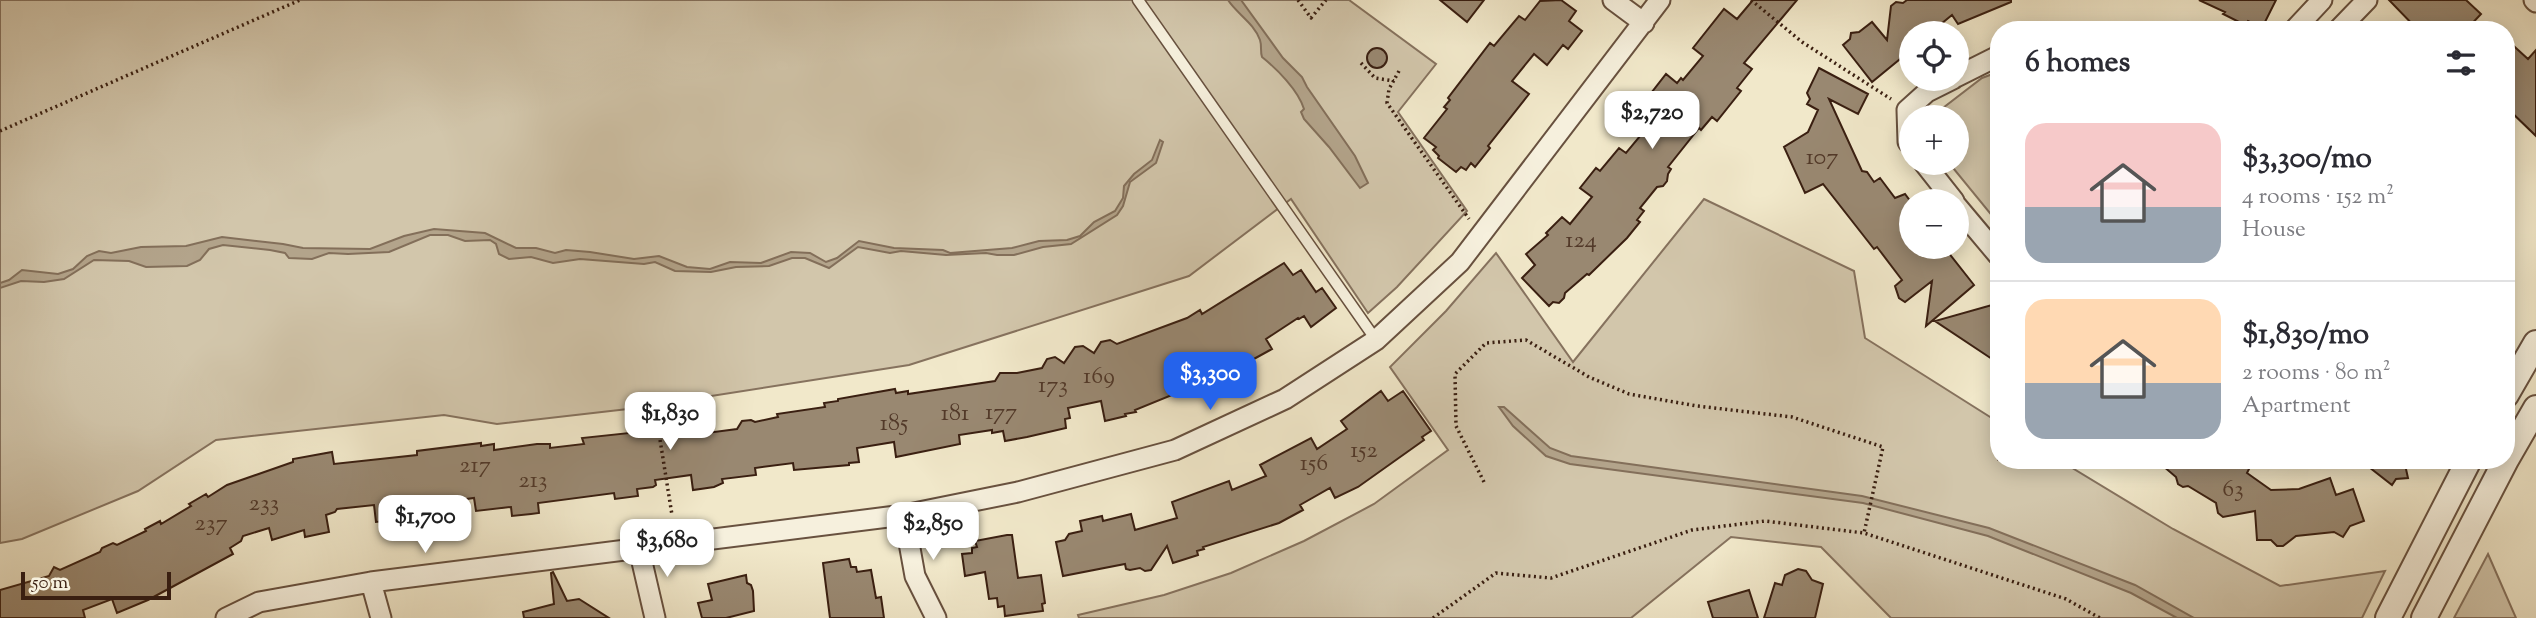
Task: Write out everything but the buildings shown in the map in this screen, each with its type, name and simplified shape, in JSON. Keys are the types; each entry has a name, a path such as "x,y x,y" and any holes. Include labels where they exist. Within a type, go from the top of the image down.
{"street":[{"path":"1613,0 1644,23"},
{"path":"226,618 259,602 370,582 904,515 1017,492 1175,450 1285,400 1376,340 1460,261 1661,0"},
{"path":"2302,21 2322,0"},
{"path":"2347,21 2367,0"},
{"path":"1969,71 1990,60"},
{"path":"1913,105 1929,91"},
{"path":"1933,175 1944,189"},
{"path":"1969,220 1990,245"},
{"path":"2515,379 2536,343"},
{"path":"2515,444 2536,408"},
{"path":"2388,618 2464,469"},
{"path":"2424,618 2501,469"},
{"path":"904,515 915,576 936,618"},
{"path":"639,549 655,618"},
{"path":"370,582 381,618"}],"lane":[{"path":"1138,0 1376,340"}],"path":[{"path":"0,131 300,0"},
{"path":"1298,0 1311,18 1326,0"},
{"path":"1751,0 1802,42 1899,105"},
{"path":"1360,63 1375,78 1394,81"},
{"path":"1399,71 1389,89 1387,103 1481,235"},
{"path":"1484,482 1456,426 1455,374 1486,343 1526,340 1589,377 1629,394 1697,406 1792,417 1884,447 1864,533"},
{"path":"654,402 672,514"},
{"path":"1433,618 1496,573 1551,578 1692,530 1765,521 1864,533 2066,599 2100,618"}],"shaded area":[{"path":"0,0 1349,0 1436,64 1398,112 1467,211 1397,287 1368,313 1291,199 1189,276 909,365 628,409 497,424 444,415 216,440 138,491 22,539 0,543"},
{"path":"1228,0 1241,0 1283,58 1302,77 1355,156 1368,183 1360,188 1304,119 1301,112 1304,109 1292,87 1262,57 1261,42 1257,34"},
{"path":"1990,75 1990,213 1959,175 1969,175 1969,105 1947,105 1965,91 1969,91 1969,88"},
{"path":"1160,140 1163,142 1156,163 1130,182 1123,206 1117,215 1071,244 1043,247 1014,255 946,255 901,251 890,253 858,247 829,268 805,258 792,258 769,266 736,267 711,272 675,271 655,262 644,264 580,259 553,263 531,257 509,259 499,254 496,244 490,240 465,241 448,235 430,235 389,252 329,253 312,259 289,258 285,253 270,250 223,245 209,249 200,260 187,266 146,267 129,261 94,260 64,279 21,281 0,288 0,283 22,270 58,274 73,269 87,256 99,251 111,253 141,247 186,246 222,237 303,248 370,249 404,236 434,229 485,233 516,248 536,248 555,253 566,250 590,252 634,259 659,256 687,267 710,269 730,262 761,263 791,252 810,253 826,262 837,258 859,241 894,248 943,250 950,253 1012,248 1039,241 1067,240 1080,236 1094,222 1115,211 1123,198 1124,186 1152,160"},
{"path":"1704,199 1854,271 1865,338 1990,417 1990,469 2074,469 2173,529 2280,586 2385,571 2362,618 1891,618 1821,547 1731,537 1631,618 1079,618 1078,615 1164,595 1231,573 1304,541 1374,504 1448,450 1390,367 1446,311 1496,253 1573,362"},
{"path":"1499,407 1504,407 1550,448 1571,456 1862,496 1989,528 2135,585 2194,618 2177,618 2131,593 1988,536 1863,503 1570,464 1546,456 1513,426"},
{"path":"2488,554 2516,618 2454,618"}]}
